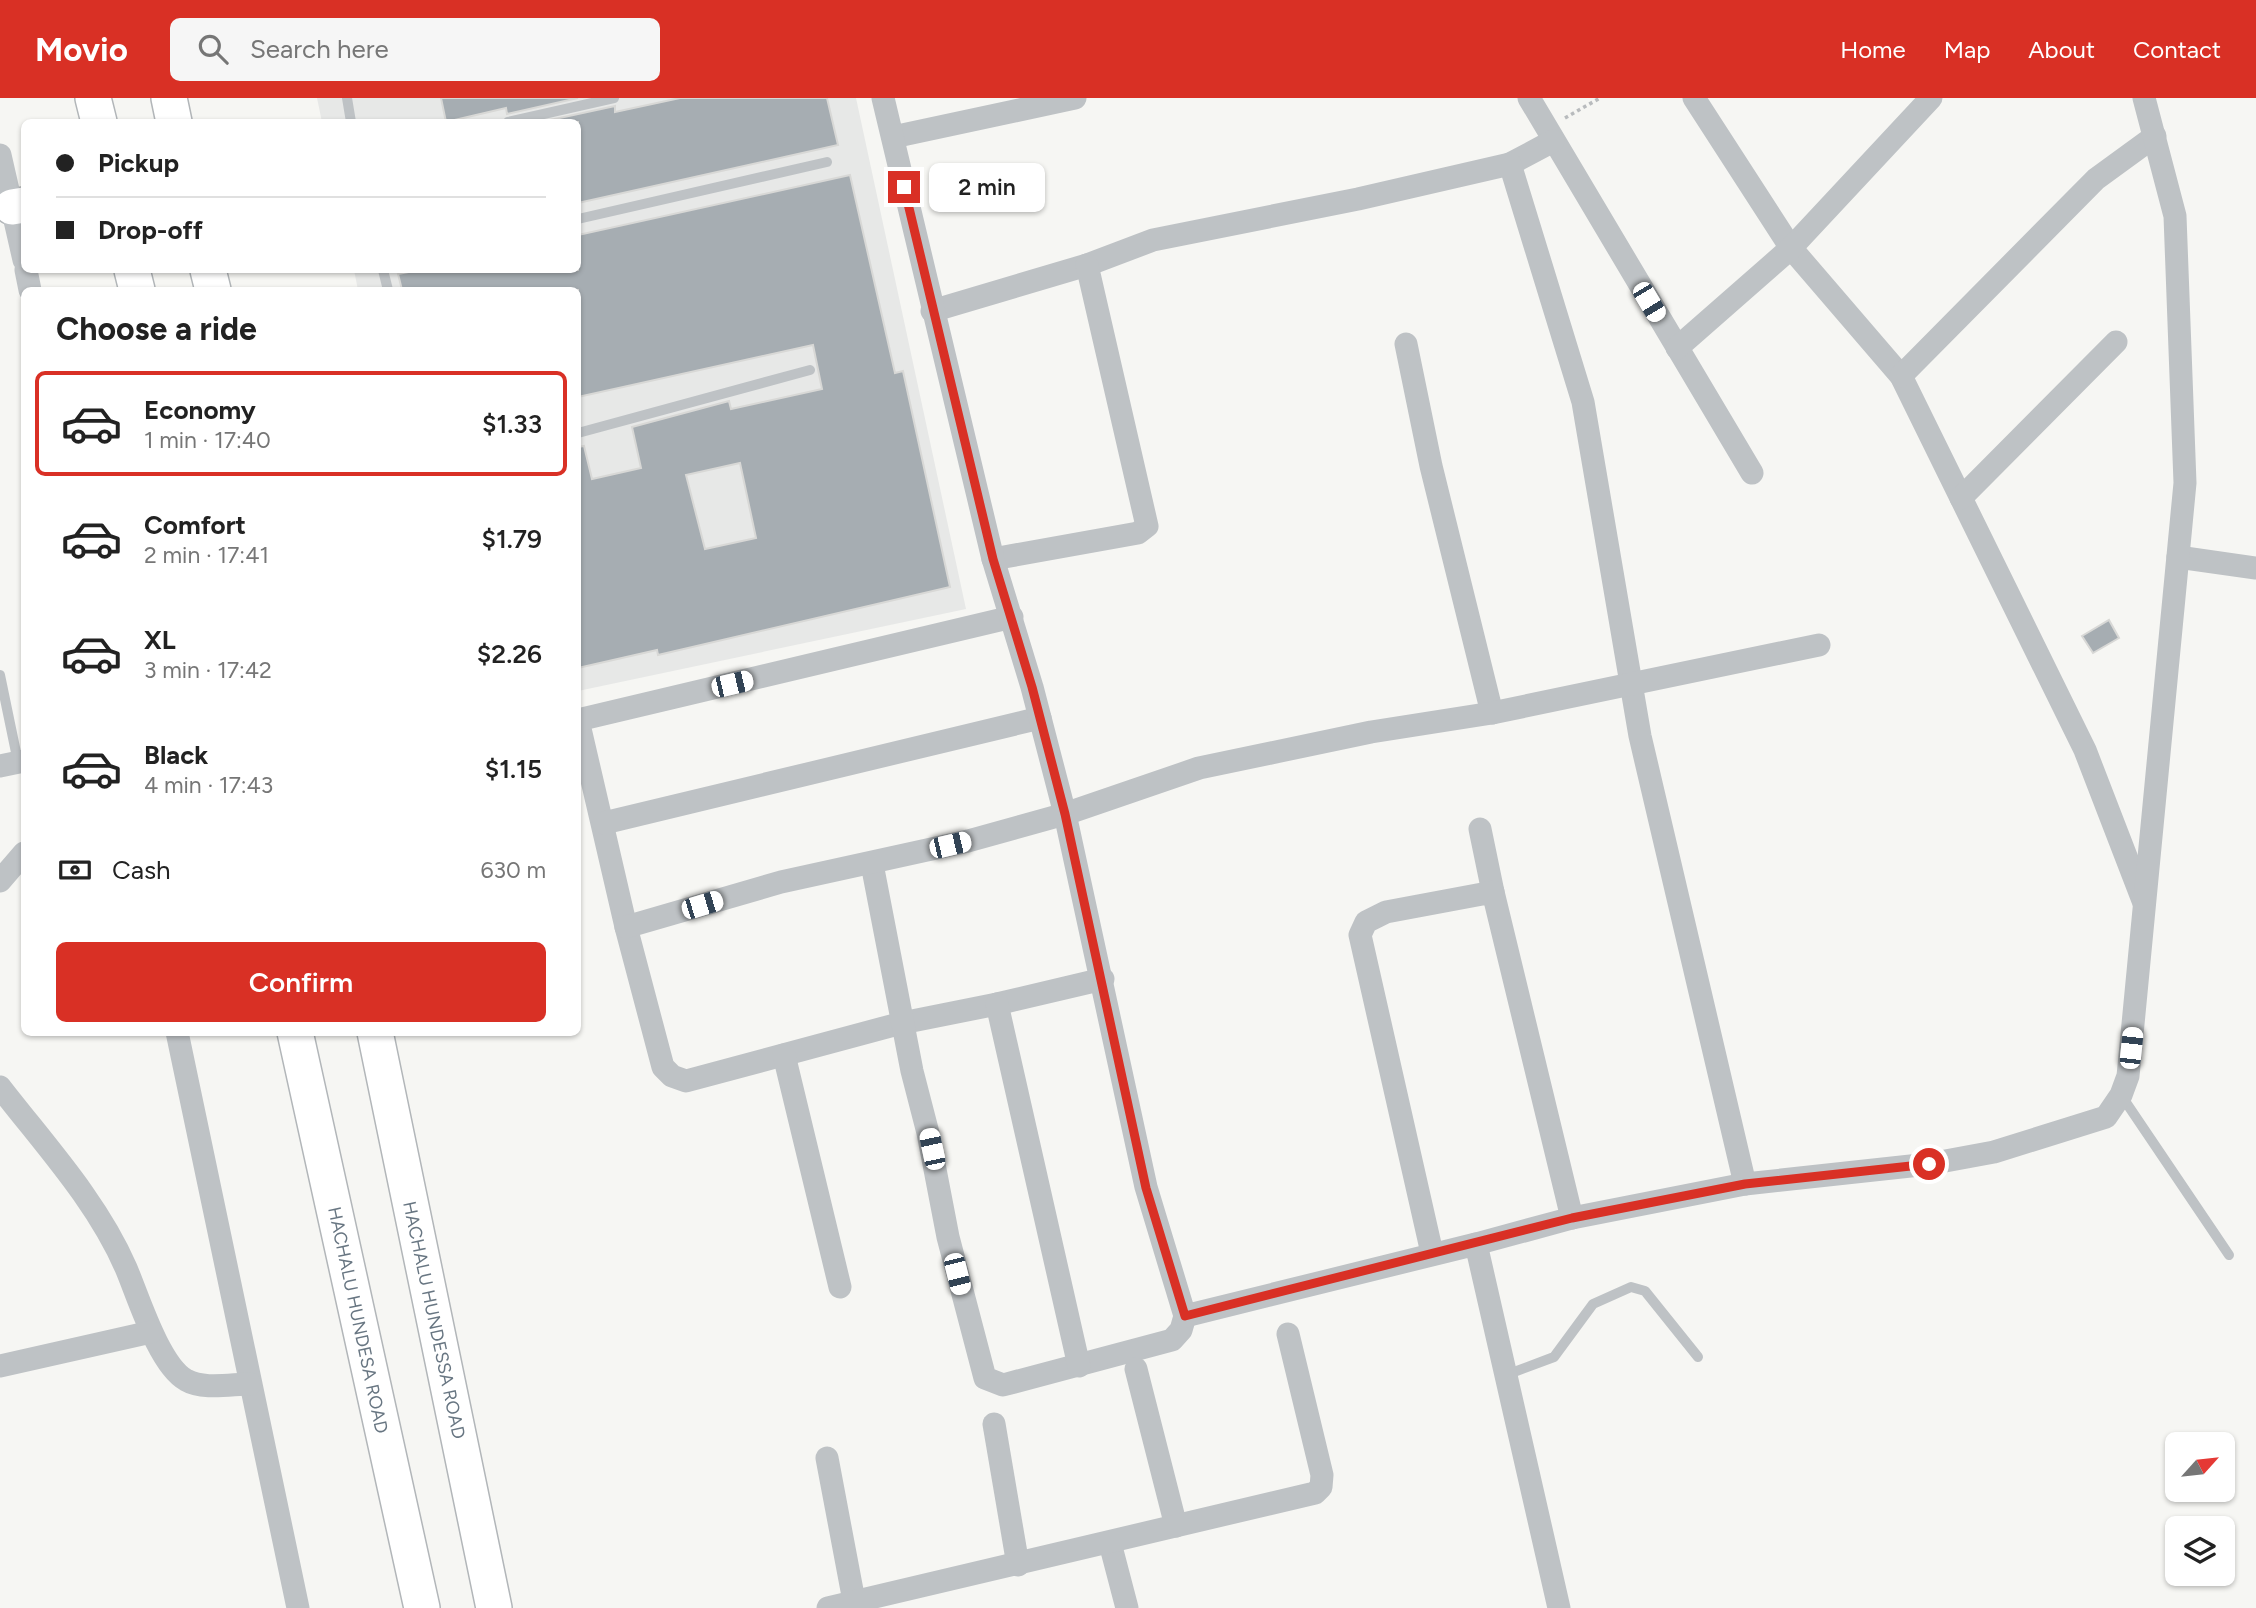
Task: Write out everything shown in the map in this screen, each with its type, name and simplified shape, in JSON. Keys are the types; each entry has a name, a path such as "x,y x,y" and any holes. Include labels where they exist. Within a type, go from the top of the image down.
{"main road":[{"path":"93,98 98,119"},
{"path":"169,98 173,119"},
{"name":"HACHALU HUNDESA ROAD","path":"296,1036 422,1608"},
{"name":"HACHALU HUNDESSA ROAD","path":"376,1036 494,1608"}],"street":[{"path":"872,864 902,1023 928,1133 948,1237 985,1378 1003,1385 1172,1340 1181,1330 1185,1316 1146,1188 1103,979 1065,814 1012,617 993,559 883,98"},
{"path":"893,137 1038,102 1075,98"},
{"path":"1530,98 1752,473"},
{"path":"1694,98 1791,248 1901,376 2085,750 2146,909"},
{"path":"1676,348 1791,248 1931,98"},
{"path":"1185,1316 1572,1218 1745,1184 1929,1164 1994,1152 2106,1117 2121,1096 2128,1076 2185,483 2175,216 2144,98"},
{"path":"932,312 1087,265 1153,240 1358,200 1510,164 1550,135"},
{"path":"1901,376 2096,179 2155,136"},
{"path":"0,155 21,247"},
{"path":"1510,164 1583,402 1630,684 1745,1184"},
{"path":"993,559 1138,533 1147,526 1087,265"},
{"path":"1961,498 2116,342"},
{"path":"1406,344 1431,466 1492,713"},
{"path":"2178,557 2256,568"},
{"path":"581,719 1012,617"},
{"path":"626,927 781,882 872,864 1065,814 1199,768 1371,732 1492,713 1819,645"},
{"path":"604,823 1040,718"},
{"path":"581,732 626,927 663,1067 672,1076 686,1081 902,1023 1103,979"},
{"path":"1480,829 1572,1218"},
{"path":"0,881 21,856"},
{"path":"1432,1253 1360,935 1366,922 1386,912 1493,892"},
{"path":"997,1004 1079,1366"},
{"path":"178,1036 298,1608"},
{"path":"784,1055 840,1287"},
{"path":"0,1087 85,1198 125,1265 151,1332 185,1380 204,1384 250,1384"},
{"path":"1476,1244 1559,1608"},
{"path":"0,1366 151,1332"},
{"path":"828,1608 1302,1498 1321,1488 1322,1475 1288,1334"},
{"path":"1136,1369 1176,1526"},
{"path":"994,1424 1018,1565"},
{"path":"827,1458 854,1601"},
{"path":"1110,1543 1127,1608"}],"lane":[{"path":"347,98 350,119"},
{"path":"521,119 614,98"},
{"path":"581,218 827,162"},
{"path":"581,432 810,370"},
{"path":"0,675 4,717 14,763"},
{"path":"2121,1096 2229,1255"},
{"path":"1506,1376 1554,1357 1593,1304 1631,1287 1645,1291 1698,1357"}],"path":[{"path":"1550,135 1600,98"}],"shaded area":[{"path":"317,98 856,98 966,609 581,690 581,287 357,287 355,273 581,273 581,119 321,119"}],"building":[{"path":"441,98 578,98 507,114 506,108 459,119 445,119"},
{"path":"680,98 827,98 838,145 581,202 581,119 555,119 615,106 615,112"},
{"path":"850,175 895,373 903,371 950,587 658,655 657,650 581,667 581,446 584,446 592,479 641,468 632,427 729,401 731,409 822,389 813,345 581,396 581,287 401,287 398,274 581,273 581,234","holes":["740,463 756,538 705,549 686,475"]},
{"path":"2109,620 2119,638 2093,653 2082,636"}],"route":[{"path":"904,187 993,559 1032,687 1065,814 1103,979 1124,1093 1146,1188 1185,1316 1572,1218 1745,1184 1929,1164"}]}
